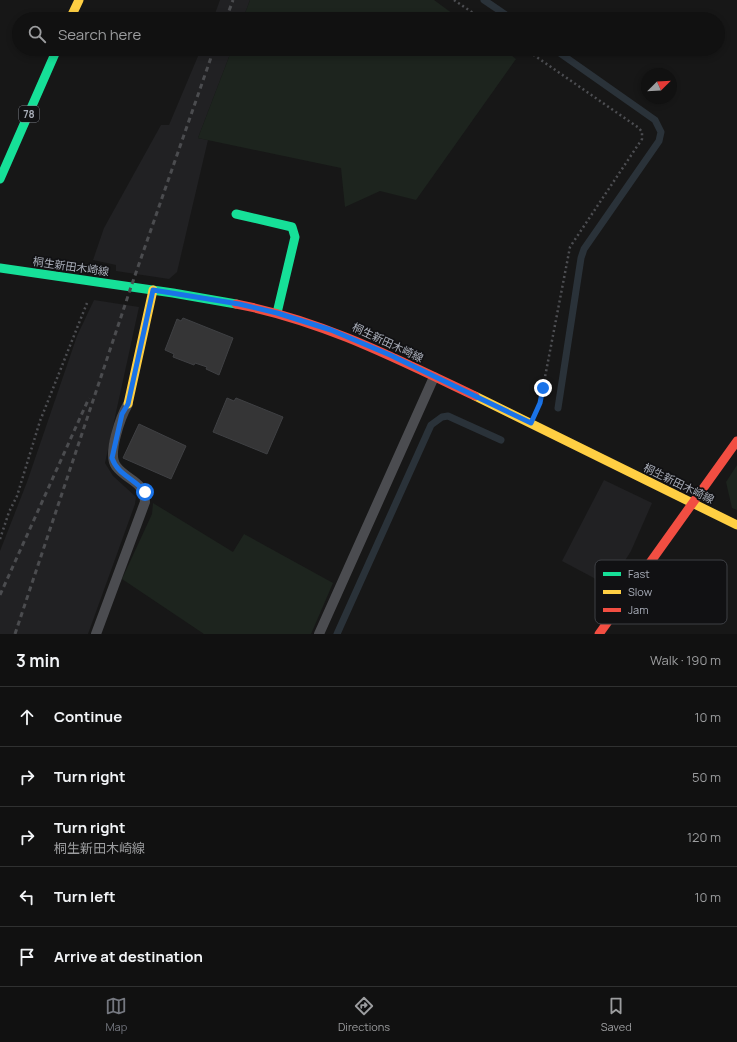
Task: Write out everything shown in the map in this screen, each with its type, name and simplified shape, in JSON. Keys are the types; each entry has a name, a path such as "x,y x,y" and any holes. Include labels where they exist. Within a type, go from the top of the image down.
{"main road":[{"path":"73,12 79,0"},
{"name":"78","path":"0,179 54,56"},
{"path":"236,214 292,227 295,237 277,313"},
{"name":"桐生新田木崎線","path":"0,268 215,300 277,313 356,340 531,423 737,525"},
{"path":"128,404 153,290"},
{"path":"652,560 737,441"},
{"path":"599,634 606,624"}],"lane":[{"path":"319,634 434,377"},
{"path":"96,634 145,502 145,492 139,485 120,471 114,464 112,458 122,414 128,404"}],"path":[{"path":"454,0 472,12"},
{"path":"531,423 540,403 570,247 642,139 642,132 639,128 535,56"},
{"path":"0,539 9,512 17,496 40,421 88,300"}],"shaded area":[{"path":"220,0 250,0 246,12 216,12"},
{"path":"250,0 434,0 450,12 246,12"},
{"path":"198,56 229,56 198,138 208,140 177,272 169,279 116,271 116,265 93,260 104,228 161,125 169,125"},
{"path":"229,56 512,56 516,59 416,200 380,191 345,207 341,168 198,138"},
{"path":"94,300 139,307 105,463 113,476 136,497 135,504 88,634 0,634 0,551 27,482 77,336"},
{"path":"737,465 737,510 732,508 726,482"},
{"path":"604,480 652,503 631,551 625,560 595,560 595,579 562,561"},
{"path":"153,503 233,552 244,534 333,583 311,634 204,634 122,579 152,514"}],"building":[{"path":"183,318 233,338 219,375 206,369 207,367 195,363 194,365 173,357 174,354 165,350 177,319 181,321"},
{"path":"227,398 234,401 236,398 283,417 267,454 213,432"},
{"path":"139,424 186,446 171,479 123,458"}],"waterway":[{"path":"484,0 502,12"},
{"path":"558,408 581,258 584,249 659,141 661,132 655,120 564,56"},
{"path":"337,634 431,425 442,417 448,416 501,440"}],"railway":[{"path":"229,12 233,0"},
{"path":"15,634 131,287 212,56"},
{"path":"0,595 89,398"}],"traffic: fast":[{"path":"0,179 54,56"},
{"path":"236,214 292,227 295,237 277,313"},
{"path":"0,268 173,293 236,304"}],"traffic: slow":[{"path":"73,12 79,0"},
{"path":"128,404 153,290"},
{"path":"475,396 737,525"}],"traffic: jam":[{"path":"236,304 267,311 328,330 388,355 475,396"},
{"path":"652,560 737,441"},
{"path":"599,634 606,624"}],"route":[{"path":"145,492 139,485 120,471 114,464 112,458 122,414 128,404 153,290 239,304 277,313 331,330 390,355 531,423 540,403 543,388"}]}
